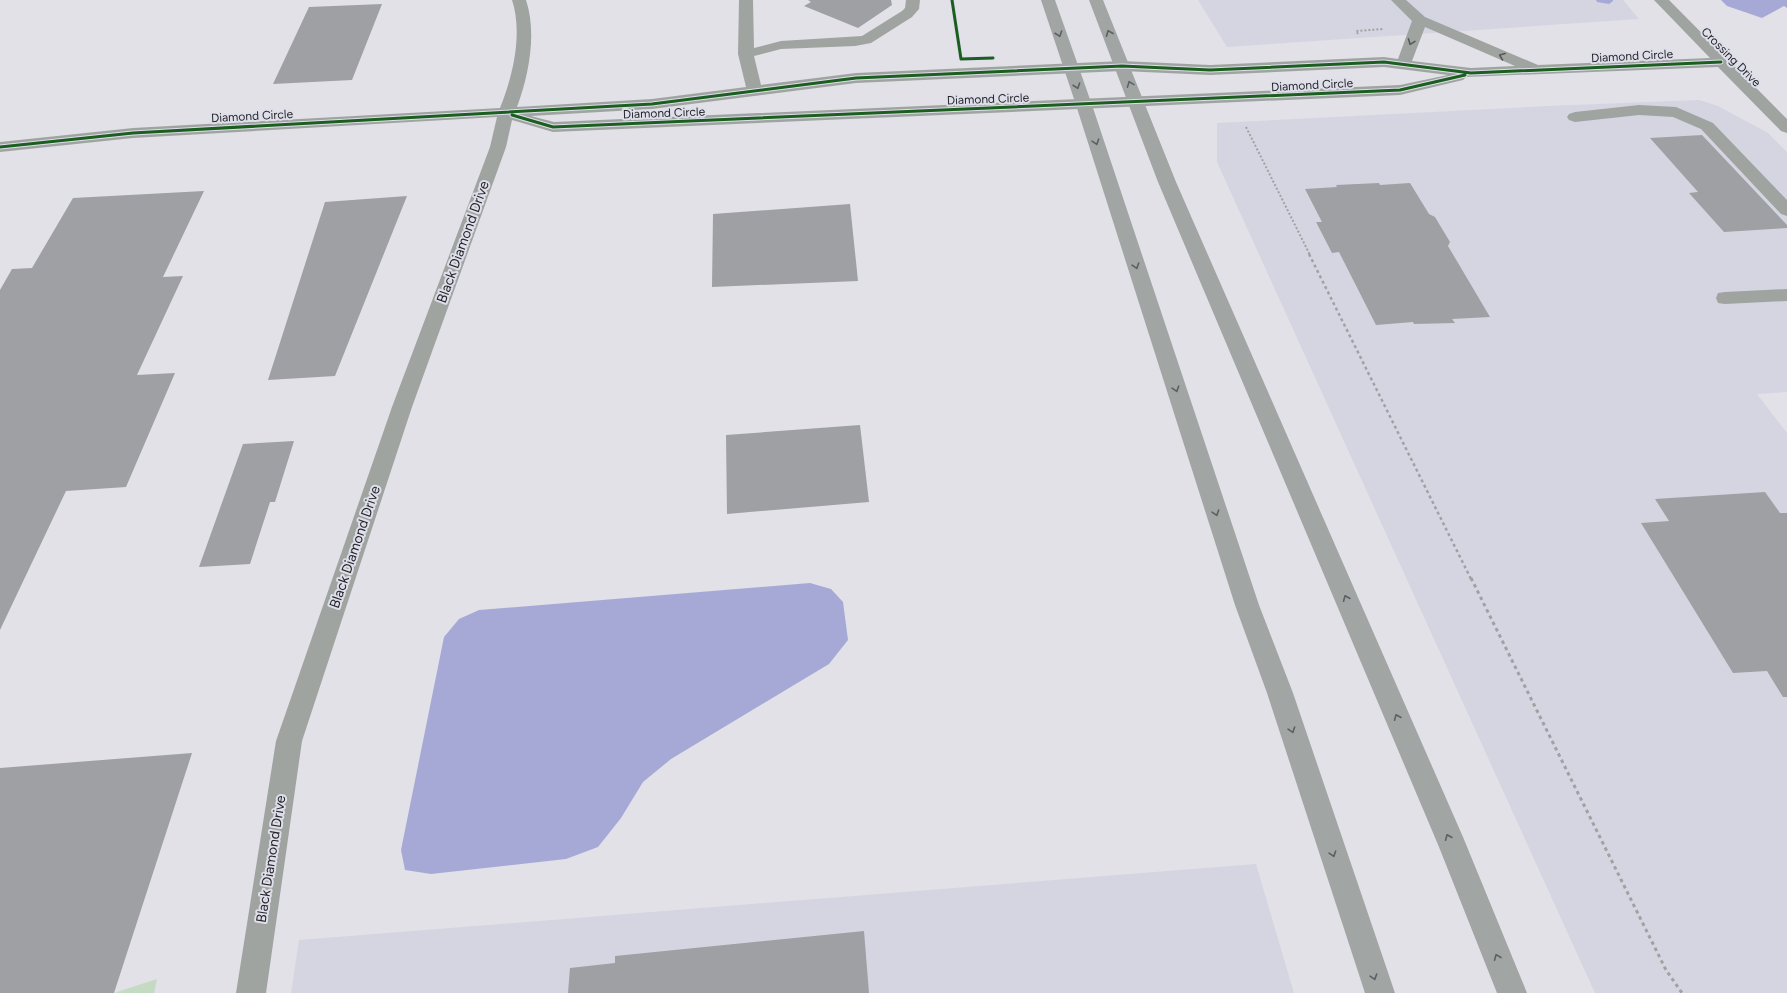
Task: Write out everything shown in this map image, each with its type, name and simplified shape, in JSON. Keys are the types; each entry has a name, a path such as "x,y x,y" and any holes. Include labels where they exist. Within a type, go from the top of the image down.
{"main road":[{"path":"1048,0 1084,105 1247,605 1280,693 1380,993"},
{"path":"1096,0 1167,182 1446,832 1512,993"}],"street":[{"name":"Black Diamond Drive","path":"251,993 289,741 402,407 498,147 506,113 514,91 523,48 523,12 519,0"},
{"path":"746,0 746,54 754,90"},
{"path":"746,54 781,45 855,42 866,40 907,14 912,9 913,0"},
{"path":"1398,0 1420,20 1539,70"},
{"name":"Crossing Drive","path":"1660,0 1787,128"},
{"path":"1403,65 1420,20"},
{"name":"Diamond Circle","path":"0,147 133,133 506,113 552,108 652,104 856,78 1122,66 1210,70 1384,62 1471,74"},
{"name":"Diamond Circle","path":"506,113 553,127 1137,103 1400,90 1471,74 1721,62"},
{"path":"1575,117 1639,110 1676,112 1707,126 1787,210"},
{"path":"1726,298 1787,295"}],"path":[{"path":"1359,35 1356,31 1390,29"},
{"path":"1244,123 1593,826 1666,970 1682,993"}],"shaded area":[{"path":"1198,0 1623,0 1639,19 1227,47"},
{"path":"1699,100 1718,106 1768,133 1787,152 1787,392 1757,394 1787,433 1787,993 1595,993 1217,162 1217,123 1548,106"},
{"path":"1256,864 1294,993 291,993 299,940"}],"green space":[{"path":"157,979 154,993 114,993"}],"water":[{"path":"1721,0 1787,0 1787,8 1784,6 1762,18 1727,6"},
{"path":"810,583 831,589 843,602 848,640 829,664 671,759 643,782 621,818 598,847 566,859 431,874 405,870 401,850 444,637 459,619 479,610"}],"building":[{"path":"808,0 891,0 892,5 858,28 804,6 811,2"},
{"path":"382,4 352,80 273,84 309,7"},
{"path":"1702,135 1787,225 1787,228 1724,232 1689,193 1698,192 1650,138"},
{"path":"1379,183 1380,185 1410,183 1429,214 1435,217 1450,242 1448,246 1490,317 1452,319 1455,323 1414,324 1413,322 1376,325 1339,252 1332,253 1316,222 1322,222 1305,189 1337,187 1336,185"},
{"path":"204,191 163,277 183,276 137,375 175,373 126,487 66,491 0,630 0,290 12,269 32,268 73,198"},
{"path":"407,196 335,376 268,380 325,202"},
{"path":"850,204 858,281 712,287 713,214"},
{"path":"860,425 869,502 727,514 726,435"},
{"path":"294,441 275,502 270,502 250,564 199,567 243,444"},
{"path":"1765,492 1780,513 1787,513 1787,697 1783,697 1767,671 1733,673 1641,523 1669,521 1655,499"},
{"path":"192,753 114,993 0,993 0,768"},
{"path":"864,931 869,993 568,993 570,968 615,963 615,956"}],"waterway":[{"path":"1600,0 1609,1"}],"cycle path":[{"path":"952,0 961,59 993,58"},
{"path":"0,147 133,133 652,104 856,78 1122,66 1210,70 1384,62 1471,73 1721,62"},
{"path":"512,115 553,127 1400,90 1465,75"}]}
